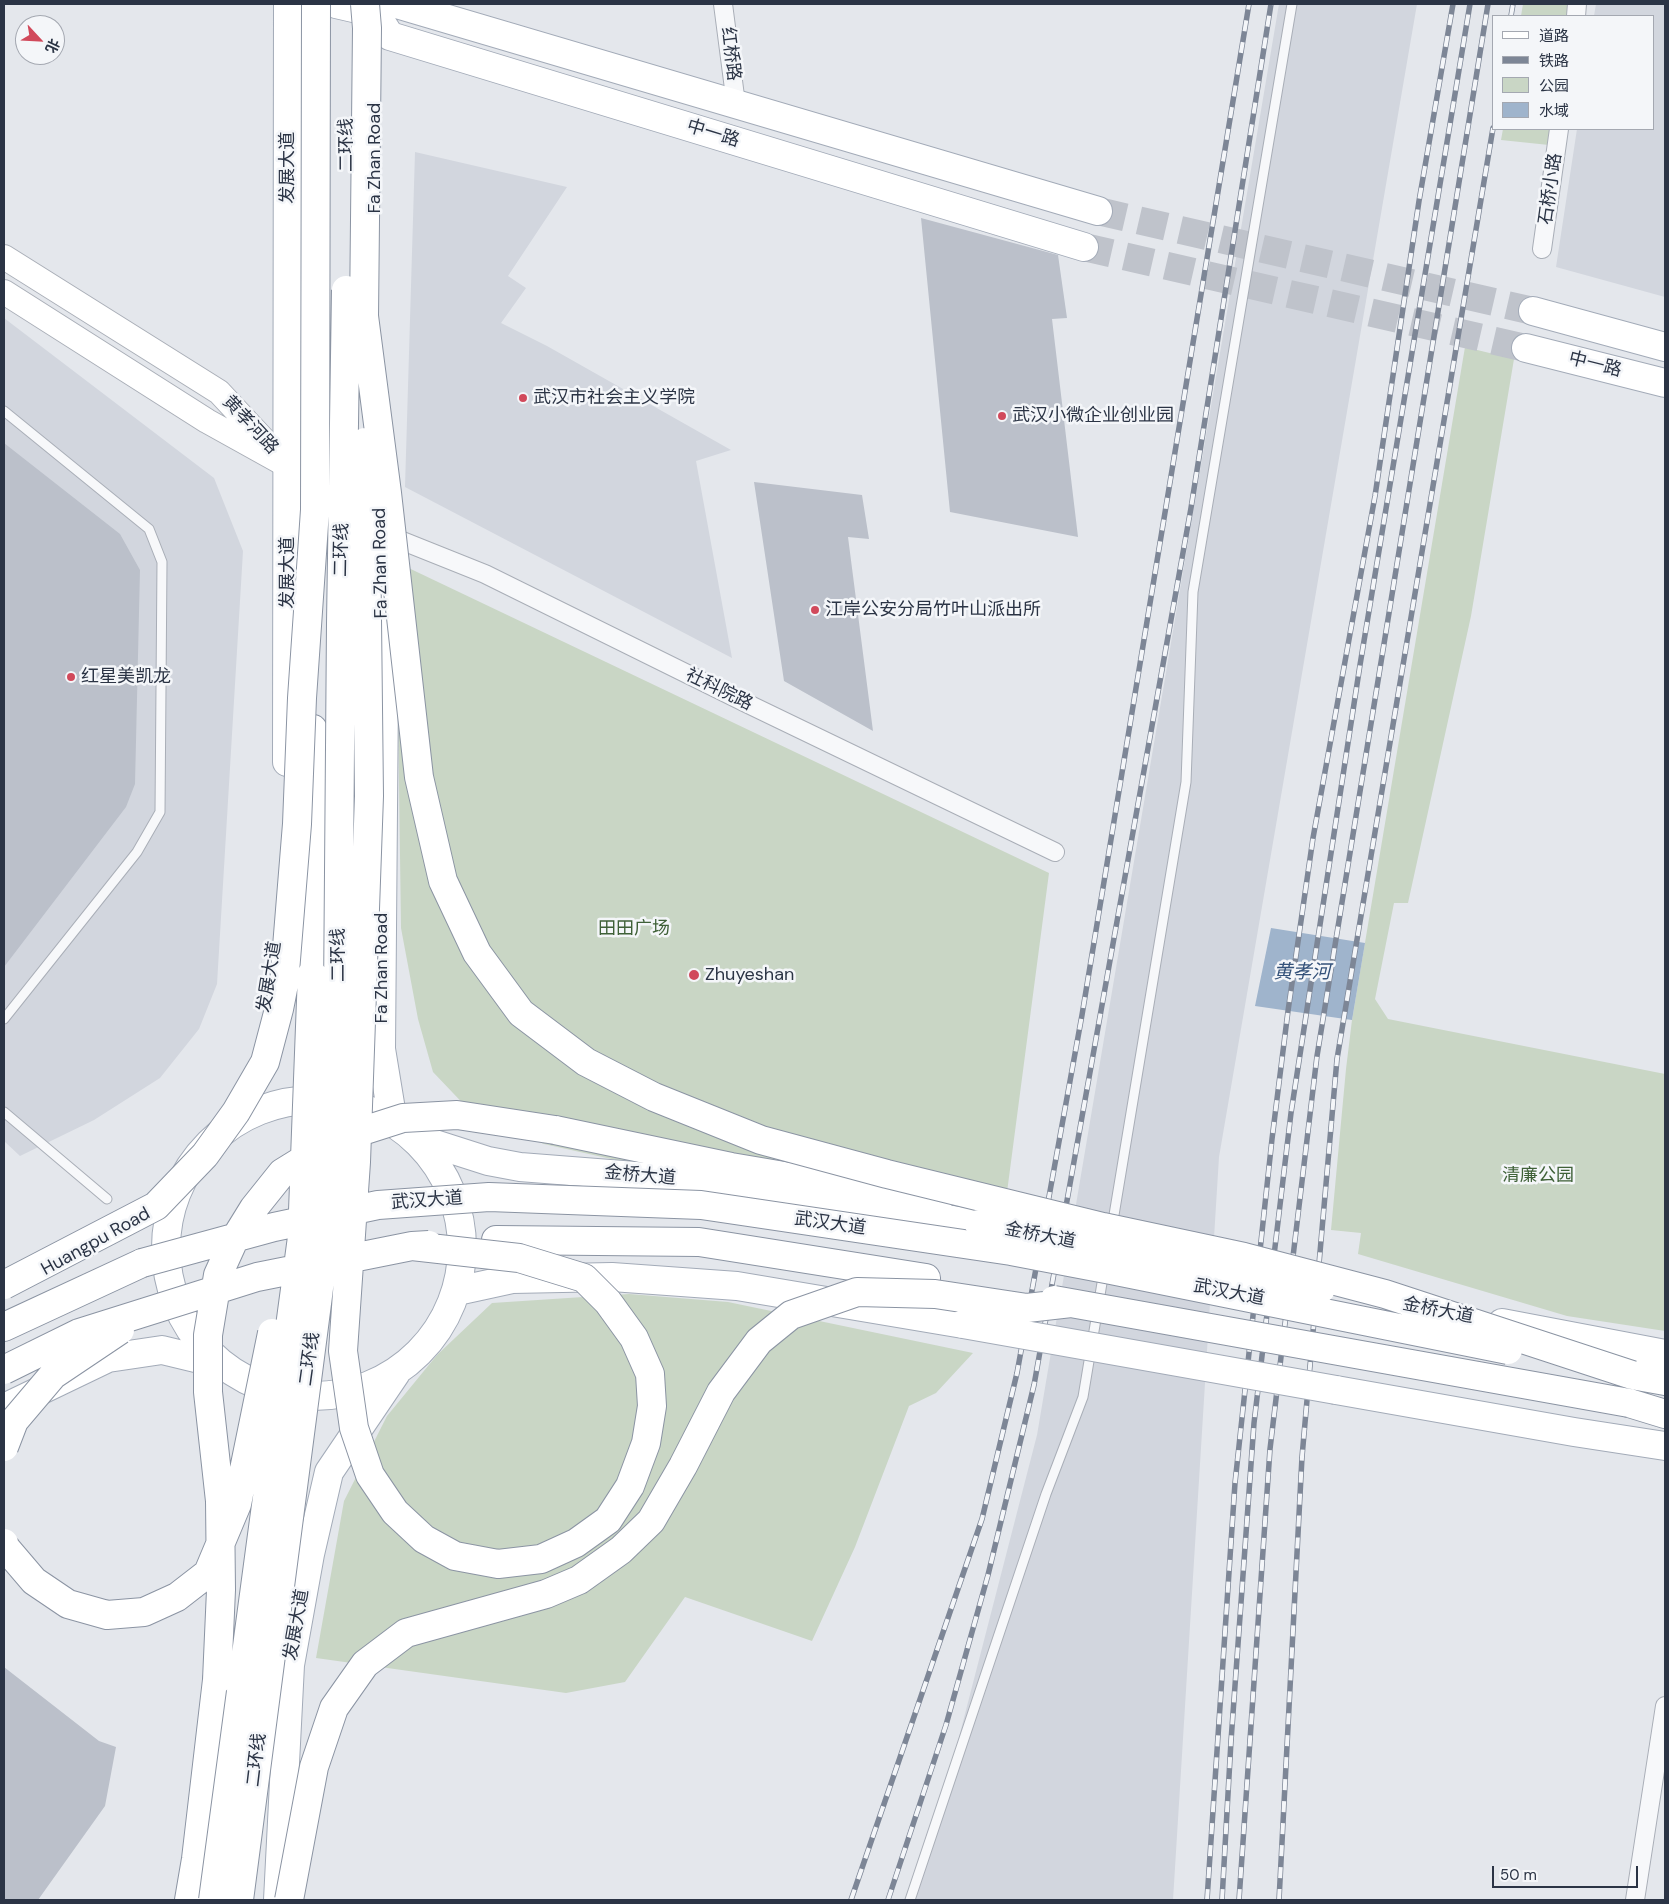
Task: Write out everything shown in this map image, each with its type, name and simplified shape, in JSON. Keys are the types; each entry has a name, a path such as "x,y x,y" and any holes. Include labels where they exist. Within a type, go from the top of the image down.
{"main road":[{"name":"发展大道","path":"222,1132 248,1078 270,996 278,921 287,765 288,4"},
{"name":"二环线","path":"213,1900 302,1237 312,974 316,4"},
{"path":"336,4 382,6"},
{"name":"二环线","path":"238,1900 328,1227 338,995 341,643 348,224 348,4"},
{"path":"382,6 367,28 364,316 369,796 356,1162 344,1351 354,1428 370,1475 395,1512 424,1539 455,1556 498,1564 540,1559 576,1543 608,1520 630,1486 646,1443 652,1406 650,1374 634,1338 608,1302 584,1278 519,1258 412,1246"},
{"name":"中一路","path":"382,6 736,104 1098,211"},
{"name":"中一路","path":"382,6 390,36 1084,247"},
{"name":"Fa Zhan Road","path":"382,6 375,243 384,689 382,1049 403,1129"},
{"name":"黄孝河路","path":"4,257 219,392 288,466"},
{"name":"黄孝河路","path":"4,292 207,421 288,466"},
{"name":"中一路","path":"1533,311 1665,346"},
{"path":"364,316 419,776 443,881 476,953 522,1013 586,1062 654,1096 761,1140 887,1174 1103,1227 1244,1257 1384,1294 1632,1375"},
{"name":"中一路","path":"1526,348 1665,383"},
{"path":"288,466 380,532"},
{"path":"4,1285 156,1206 205,1155 236,1112 265,1062 280,1009 284,984 297,824 302,698 315,510"},
{"path":"4,1543 5,1547 34,1581 68,1604 108,1615 144,1612 177,1597 208,1572 237,1504 274,1318 292,1210 294,1138 300,1054 312,974"},
{"name":"金桥大道","path":"222,1132 253,1113 288,1102 324,1100 360,1106 403,1129 488,1161 520,1167 699,1181 979,1224 1665,1354"},
{"path":"189,1900 196,1859 218,1680 221,1590 220,1501 208,1392 208,1335 218,1275 234,1242 254,1208 282,1173 316,1152 356,1133 403,1118 457,1115 555,1130 731,1167 899,1197 1103,1227"},
{"path":"222,1132 198,1155 181,1183 168,1221 166,1261 174,1300 193,1335 220,1364 252,1384 300,1397 350,1393 396,1373 433,1338 456,1291 463,1250 457,1208 440,1169 403,1129"},
{"name":"Huangpu Road","path":"4,1292 150,1214 181,1183"},
{"name":"武汉大道","path":"4,1327 142,1263 274,1227 378,1204 489,1197 701,1205 1011,1252 1665,1381"},
{"path":"4,1370 80,1333 257,1277 412,1246 496,1240 699,1242 1002,1290 1665,1409"},
{"path":"456,1291 512,1278 612,1277 737,1286 1574,1432 1665,1446"},
{"path":"289,1900 314,1767 334,1708 365,1664 406,1633 443,1621 546,1594 579,1580 621,1550 651,1521 683,1466 721,1392 759,1341 792,1315 857,1292 935,1294 1026,1308 1071,1303"},
{"path":"4,1447 14,1421 53,1375 148,1311"},
{"path":"4,1408 108,1358 162,1350 220,1364"},
{"name":"发展大道","path":"278,1900 290,1665 310,1554 329,1472 396,1373"},
{"path":"178,1900 252,1384"},
{"path":"1630,1403 1665,1414"}],"street":[{"name":"红桥路","path":"723,4 736,104"},
{"name":"石桥小路","path":"1542,249 1559,130"},
{"name":"社科院路","path":"380,532 485,574 746,703 1055,852"},
{"path":"1635,1900 1665,1706"}],"lane":[{"path":"910,1900 1042,1503 1083,1397 1186,782 1193,592 1292,4"},
{"path":"4,411 150,529 162,562 160,812 137,852 4,1020"},
{"path":"4,1112 107,1199"}],"shaded area":[{"path":"1279,4 1417,4 1219,1157 1173,1900 908,1900 958,1741 1037,1435"},
{"path":"1596,4 1665,4 1665,297 1556,267 1577,130 1654,130 1654,15 1594,15"},
{"name":"武汉市社会主义学院","path":"415,152 567,187 508,276 526,288 501,323 547,346 731,450 696,461 732,658 405,487"},
{"path":"4,318 214,478 243,551 217,984 199,1029 160,1078 94,1120 20,1156 4,1141"}],"green space":[{"path":"1523,4 1569,4 1567,15 1521,15"},
{"path":"1503,130 1552,130 1549,145 1501,140"},
{"name":"清廉公园","path":"1465,347 1514,359 1471,616 1408,903 1394,903 1375,999 1388,1019 1665,1074 1665,1331 1567,1316 1358,1254 1361,1233 1331,1230 1352,1020"},
{"name":"田田广场","path":"396,562 1049,873 1004,1215 661,1170 544,1144 473,1114 433,1072 418,1019 401,928"},
{"path":"629,1294 728,1302 973,1353 936,1393 909,1406 855,1547 812,1641 685,1597 625,1682 566,1693 316,1658 344,1501 387,1416 437,1355 492,1303"}],"water":[{"name":"黄孝河","path":"1271,928 1365,943 1352,1020 1255,1006"}],"building":[{"name":"武汉小微企业创业园","path":"921,218 1058,255 1067,318 1052,319 1078,537 950,512"},
{"name":"红星美凯龙","path":"4,443 120,534 140,570 135,784 126,807 4,967"},
{"name":"江岸公安分局竹叶山派出所","path":"754,482 862,495 869,539 848,537 873,731 784,681"},
{"path":"4,1667 99,1741 116,1747 105,1806 38,1900 4,1900"}],"tunnel":[{"path":"1098,211 1533,311"},
{"path":"1084,247 1526,348"}],"railway":[{"path":"851,1900 982,1519 1017,1373 1082,1015 1249,4"},
{"path":"888,1900 946,1725 988,1575 1034,1385 1191,508 1271,4"},
{"path":"1207,1900 1235,1483 1272,1139 1288,1011 1313,838 1375,496 1419,201 1453,4"},
{"path":"1222,1900 1231,1741 1254,1423 1291,1113 1360,665 1470,4"},
{"path":"1239,1900 1270,1449 1317,1056 1488,4"},
{"path":"1511,15 1513,4"},
{"path":"1279,1900 1302,1457 1337,1059 1493,130"}],"place":[{"name":"武汉市社会主义学院","path":"523,398"},
{"name":"武汉小微企业创业园","path":"1002,416"},
{"name":"江岸公安分局竹叶山派出所","path":"815,610"},
{"name":"红星美凯龙","path":"71,677"},
{"name":"Zhuyeshan","path":"694,975"}]}
